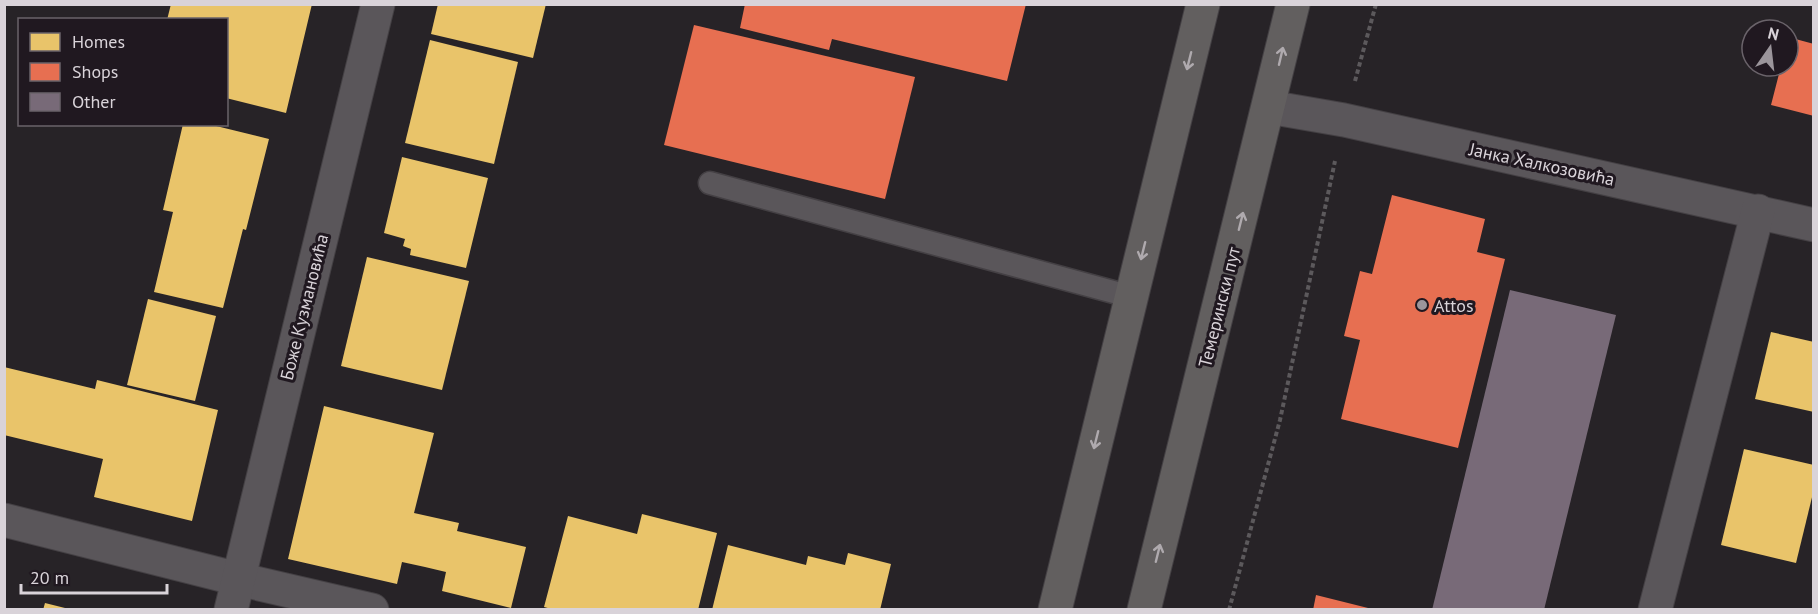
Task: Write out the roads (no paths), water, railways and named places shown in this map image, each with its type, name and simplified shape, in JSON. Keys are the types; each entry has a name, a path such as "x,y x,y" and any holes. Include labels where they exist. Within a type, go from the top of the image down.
{"main road":[{"path":"1055,609 1203,4"},
{"name":"Темерински пут","path":"1144,609 1293,4"}],"street":[{"name":"Боже Кузмановића","path":"235,594 378,4"},
{"name":"Јанка Халкозовића","path":"1269,106 1344,120 1814,225"},
{"path":"1655,609 1758,211"},
{"path":"4,520 235,594 372,609"}],"lane":[{"path":"710,183 1132,297"}],"place":[{"name":"Attos","path":"1422,305"}]}
